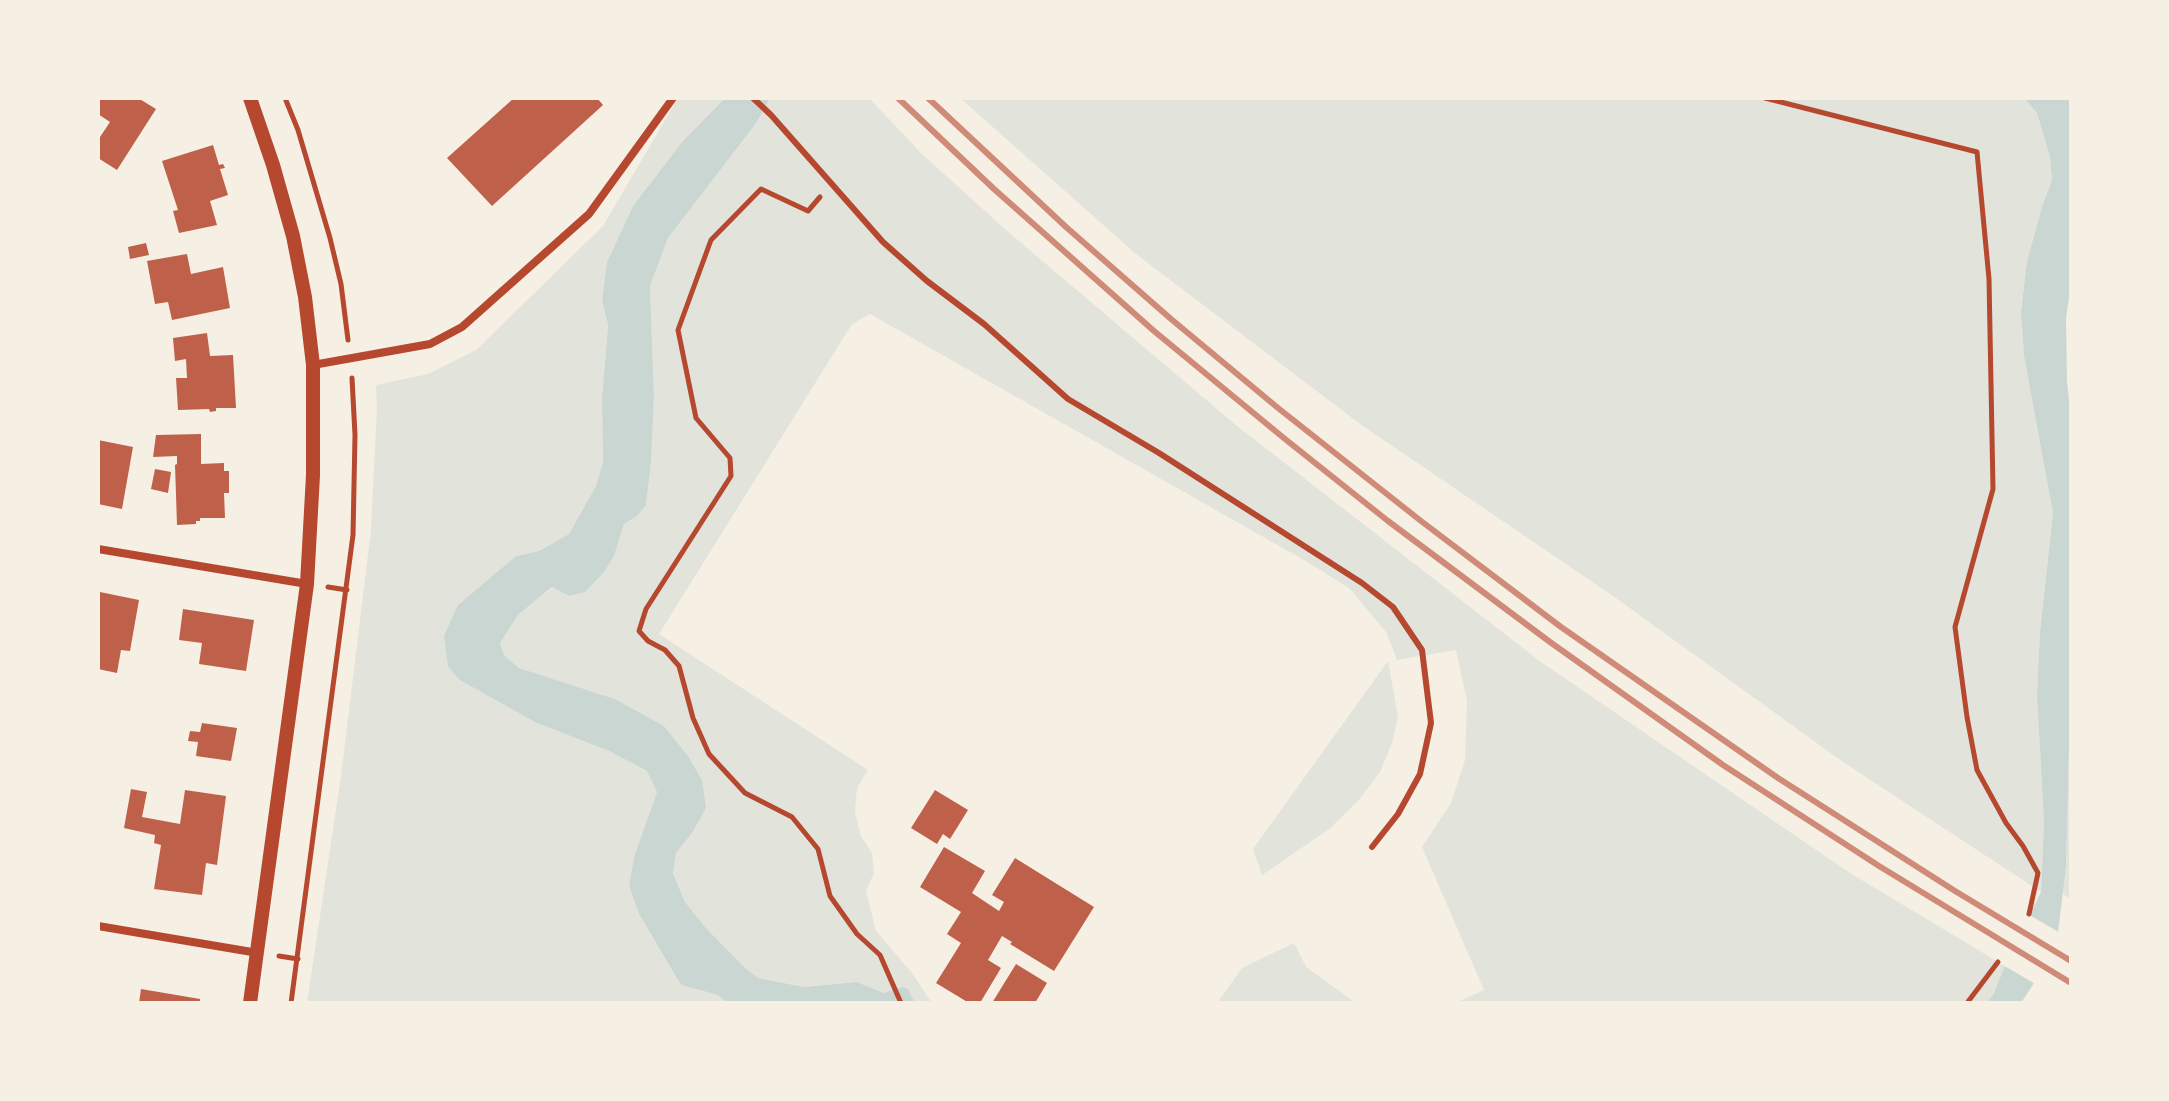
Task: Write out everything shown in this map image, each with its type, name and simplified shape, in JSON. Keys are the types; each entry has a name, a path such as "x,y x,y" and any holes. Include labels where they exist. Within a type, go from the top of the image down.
{"street":[{"path":"250,98 293,236 305,297 313,365 313,475 307,584 250,1003"},
{"path":"313,365 430,344 462,327 589,214 673,98"},
{"path":"98,549 307,584"},
{"path":"98,926 258,953"}],"lane":[{"path":"753,98 883,242 927,281 984,324 1068,399 1159,453 1362,583 1393,607 1422,650 1431,723 1420,774 1398,814 1372,847"}],"path":[{"path":"1765,98 1977,152 1989,279 1993,489 1955,627 1977,770 2038,873 2029,914"},
{"path":"832,184 808,211 761,189 711,240 678,330 696,418 730,458 731,476 646,609 639,631 648,641 665,650 679,666 693,718 709,754 745,793 792,817 818,849 830,896 857,934 880,955 901,1003"},
{"path":"1967,1003 1998,962"}],"shaded area":[{"path":"678,98 725,98 682,142 633,206 607,262 602,300 608,325 602,398 603,462 596,486 569,534 539,551 516,556 458,605 500,701 537,723 609,751 647,771 657,792 634,857 629,886 639,914 681,985 718,995 728,1003 307,1003 341,776 371,530 376,385 428,374 476,350 603,226"},
{"path":"725,98 770,98 757,122 668,238 650,286 654,397 646,505 637,516 624,524 614,556 585,592 569,596 552,587 518,615 500,643 504,655 519,668 615,699 664,726 688,756 702,780 706,808 676,853 673,873 685,902 744,967 758,978 804,987 857,982 884,993 902,987 908,989 915,1003 728,1003 718,995 681,985 639,914 629,886 634,857 657,792 647,771 609,751 537,723 460,680 448,666 444,636 458,605 516,556 539,551 569,534 596,486 603,462 602,398 608,325 602,300 607,262 633,206 682,142"},
{"path":"770,98 869,98 922,154 1006,230 1237,426 1541,662 1850,873 2005,966 1987,1003 1460,1001 1484,990 1422,847 1451,803 1465,760 1467,701 1456,650 1397,660 1386,632 1349,588 870,314 852,324 659,634 868,770 857,788 855,812 861,836 872,853 874,873 866,891 876,931 912,973 932,1003 915,1003 908,989 884,993 857,982 804,987 758,978 706,928 685,902 673,872 676,853 692,833 702,780 688,756 664,726 615,699 519,668 504,655 500,643 518,615 553,587 569,596 614,556 624,524 637,516 646,505 654,397 650,286 668,238 757,122"},
{"path":"960,98 2024,98 2037,113 2050,157 2052,180 2027,261 2021,312 2024,356 2053,513 2040,632 2037,695 2044,822 2041,892 1843,762 1613,596 1360,424 1136,254"},
{"path":"2024,98 2071,98 2071,285 2066,318 2071,419 2071,672 2066,866 2058,932 2034,983 2021,1003 1987,1003 2041,892 2044,822 2037,695 2040,632 2053,513 2024,356 2021,312 2027,261 2052,180 2050,157 2037,113"},
{"path":"1388,661 1398,717 1380,772 1359,800 1328,830 1262,875 1253,849"},
{"path":"2071,672 2071,900 2062,893 2066,866"},
{"path":"1294,943 1306,967 1356,1003 1217,1003 1242,968"}],"pier":[{"path":"2026,913 2062,934 2037,985 2001,964"}],"building":[{"path":"98,98 138,98 156,109 117,170 98,158 98,140 110,122 98,114"},
{"path":"514,98 597,98 603,105 492,206 447,158"},
{"path":"213,145 219,165 223,164 225,168 220,169 228,195 210,201 217,225 179,233 173,211 178,210 162,161"},
{"path":"146,243 149,255 130,259 128,247"},
{"path":"187,254 191,274 223,267 230,308 172,320 168,302 155,304 147,261"},
{"path":"207,333 210,356 233,355 236,408 216,408 216,411 210,412 209,409 178,410 176,378 187,378 186,359 175,361 173,338"},
{"path":"201,434 201,464 224,463 224,471 229,471 229,493 224,493 225,518 200,518 196,524 177,525 177,456 153,457 156,435"},
{"path":"98,440 133,447 122,509 98,504"},
{"path":"155,469 171,472 168,493 151,489"},
{"path":"100,592 139,600 130,651 121,650 117,673 98,669"},
{"path":"183,609 254,620 246,671 199,664 202,643 179,640"},
{"path":"202,723 237,728 231,761 196,756 198,742 188,741 190,731 200,732"},
{"path":"131,789 147,792 142,817 180,824 185,790 226,796 217,865 206,863 202,895 154,889 161,845 154,843 155,835 124,828"},
{"path":"935,790 968,810 950,839 943,834 937,844 911,828"},
{"path":"944,847 985,871 972,893 999,911 1004,902 992,895 1015,858 1094,907 1054,971 1002,936 988,960 1001,968 980,1003 969,1003 936,983 961,943 947,934 961,912 920,887"},
{"path":"1016,964 1047,983 1035,1003 992,1003"},
{"path":"141,989 200,999 200,1003 139,1003"}],"railway":[{"path":"898,98 994,189 1154,331 1388,521 1550,642 1723,765 1879,866 2071,983"},
{"path":"928,98 1066,227 1171,319 1421,521 1561,627 1778,778 2071,961"}]}
